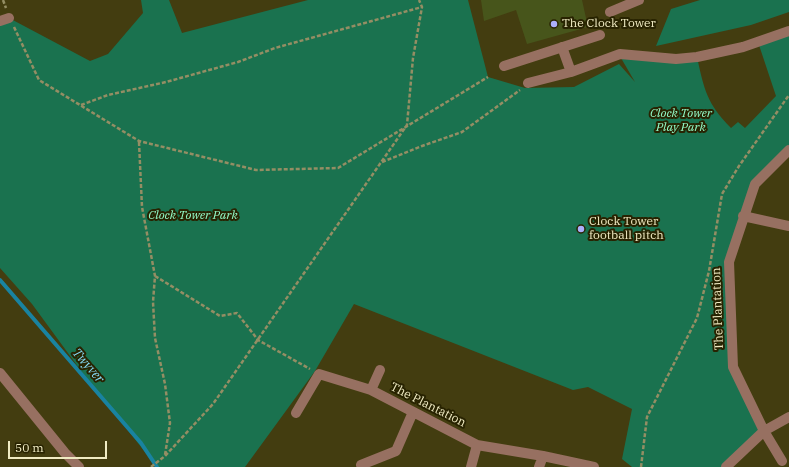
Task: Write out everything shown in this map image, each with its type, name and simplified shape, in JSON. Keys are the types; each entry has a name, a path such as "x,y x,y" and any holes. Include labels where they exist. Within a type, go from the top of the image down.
{"street":[{"path":"610,12 639,0"},
{"path":"528,83 571,72 620,54 676,59 697,57 743,47 789,31"},
{"path":"504,66 600,35"},
{"path":"562,47 571,72"},
{"name":"The Plantation","path":"782,461 764,431 733,367 729,262 743,216 755,184 789,150"},
{"path":"743,216 789,226"},
{"path":"371,390 380,370"},
{"path":"0,373 78,467"},
{"path":"296,413 318,374"},
{"name":"The Plantation","path":"318,374 371,390 477,445 543,456 594,467"},
{"path":"361,466 396,451 413,412"},
{"path":"726,467 764,431 789,417"},
{"path":"471,467 477,445"},
{"path":"539,467 543,456"}],"path":[{"path":"151,467 165,456 213,404 407,125 413,58 422,7 419,0"},
{"path":"81,105 108,95 173,80 238,62 275,48 422,7"},
{"path":"5,19 39,80 139,141 256,170 338,168 488,77"},
{"path":"382,162 462,132 528,83"},
{"path":"641,467 647,417 697,318 709,271 722,194 789,95"},
{"path":"139,141 142,207 155,276 153,302 155,338 165,384 170,423 165,456"},
{"path":"155,276 220,316 237,313 258,340 318,374"}],"green space":[{"name":"Clock Tower Park","path":"141,0 169,0 182,33 308,0 468,0 488,77 525,88 574,87 619,64 635,82 621,58 697,57 708,96 717,111 731,128 738,122 745,128 776,96 758,42 789,31 789,150 755,184 729,262 733,367 764,431 726,467 632,467 622,459 632,409 588,387 573,390 354,304 315,371 245,467 157,467 87,379 32,304 0,268 0,21 9,18 90,61 108,54 143,13"},
{"path":"700,0 789,0 789,12 751,25 656,46 671,9"}],"building":[{"name":"The Clock Tower","path":"481,0 582,0 588,27 527,44 516,10 484,21"}],"waterway":[{"name":"Twyver","path":"0,280 141,443 157,467"}],"place":[{"name":"The Clock Tower","path":"554,24"},
{"name":"Clock Tower football pitch","path":"581,229"}],"park label":[{"name":"Clock Tower Play Park","path":"681,121"}]}
